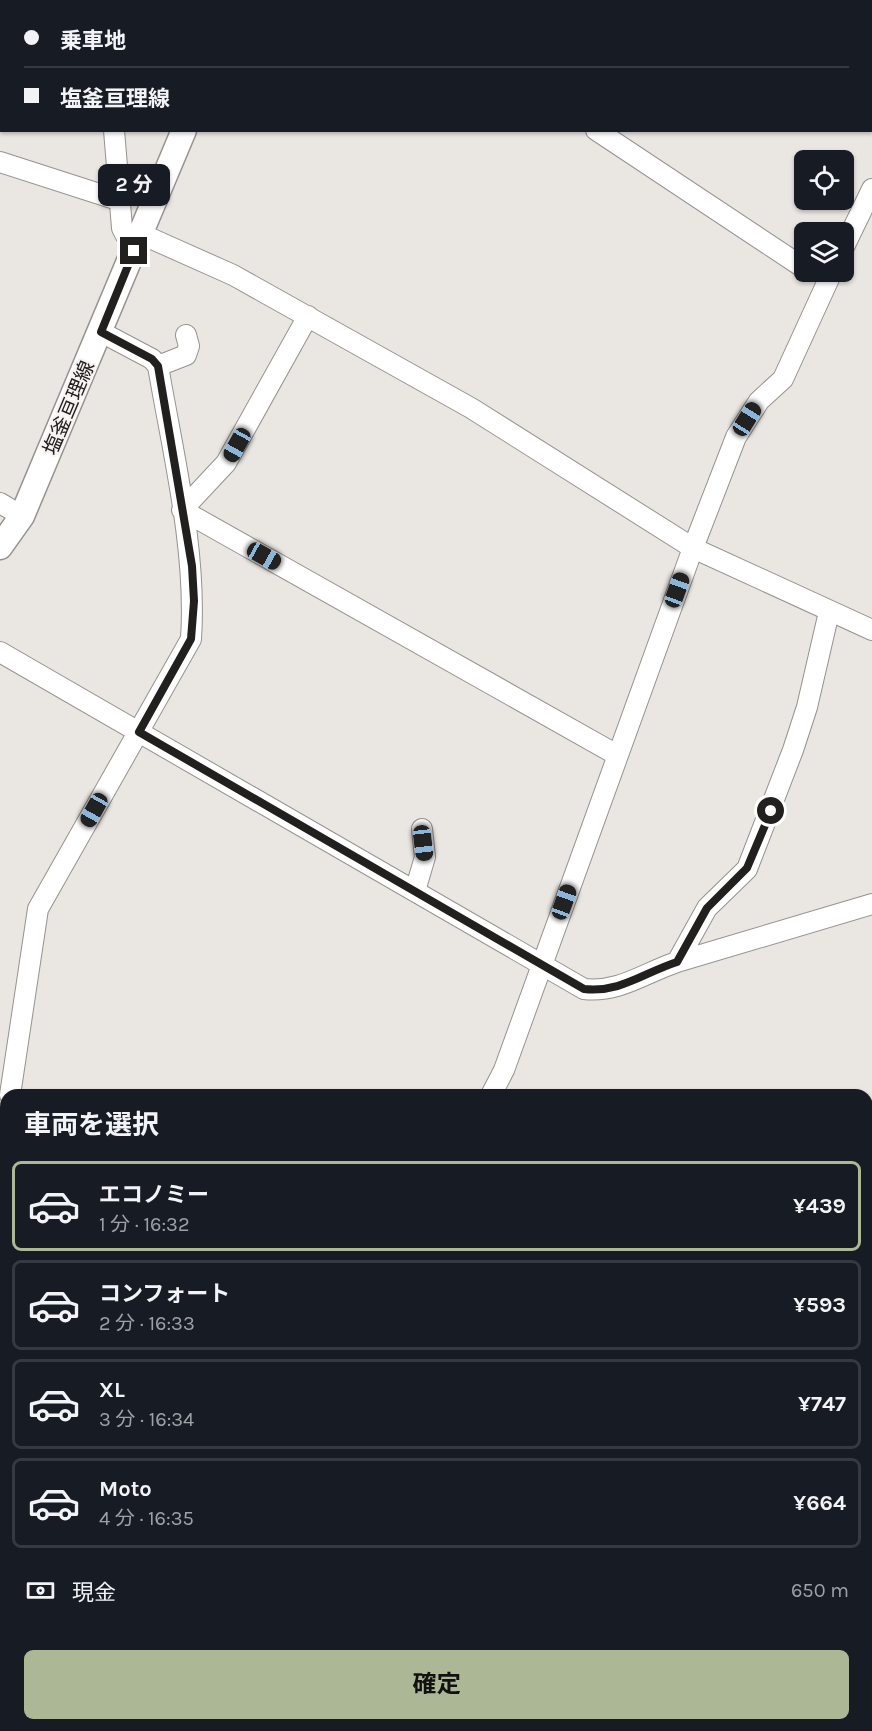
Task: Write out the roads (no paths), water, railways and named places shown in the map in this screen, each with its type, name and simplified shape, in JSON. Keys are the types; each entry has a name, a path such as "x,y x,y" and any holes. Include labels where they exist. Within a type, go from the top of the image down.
{"main road":[{"name":"塩釜亘理線","path":"0,547 22,516 183,132"}],"street":[{"path":"114,132 122,228 138,242 233,275 471,408 693,548 872,630"},
{"path":"599,132 794,261"},
{"path":"0,162 118,200"},
{"path":"854,226 872,189"},
{"path":"494,1089 504,1070 617,755 736,437 759,401 783,379 828,282"},
{"path":"182,510 226,463 308,316"},
{"path":"11,1089 38,909 191,639 194,601 192,566 158,366 152,359 101,332"},
{"path":"158,366 186,355 189,346 186,335"},
{"path":"0,503 22,516"},
{"path":"182,510 617,755"},
{"path":"677,962 707,908 747,868 751,861 807,707 830,612"},
{"path":"0,652 584,989 601,991 618,988 646,972 872,904"},
{"path":"415,891 425,857 422,829"}]}
